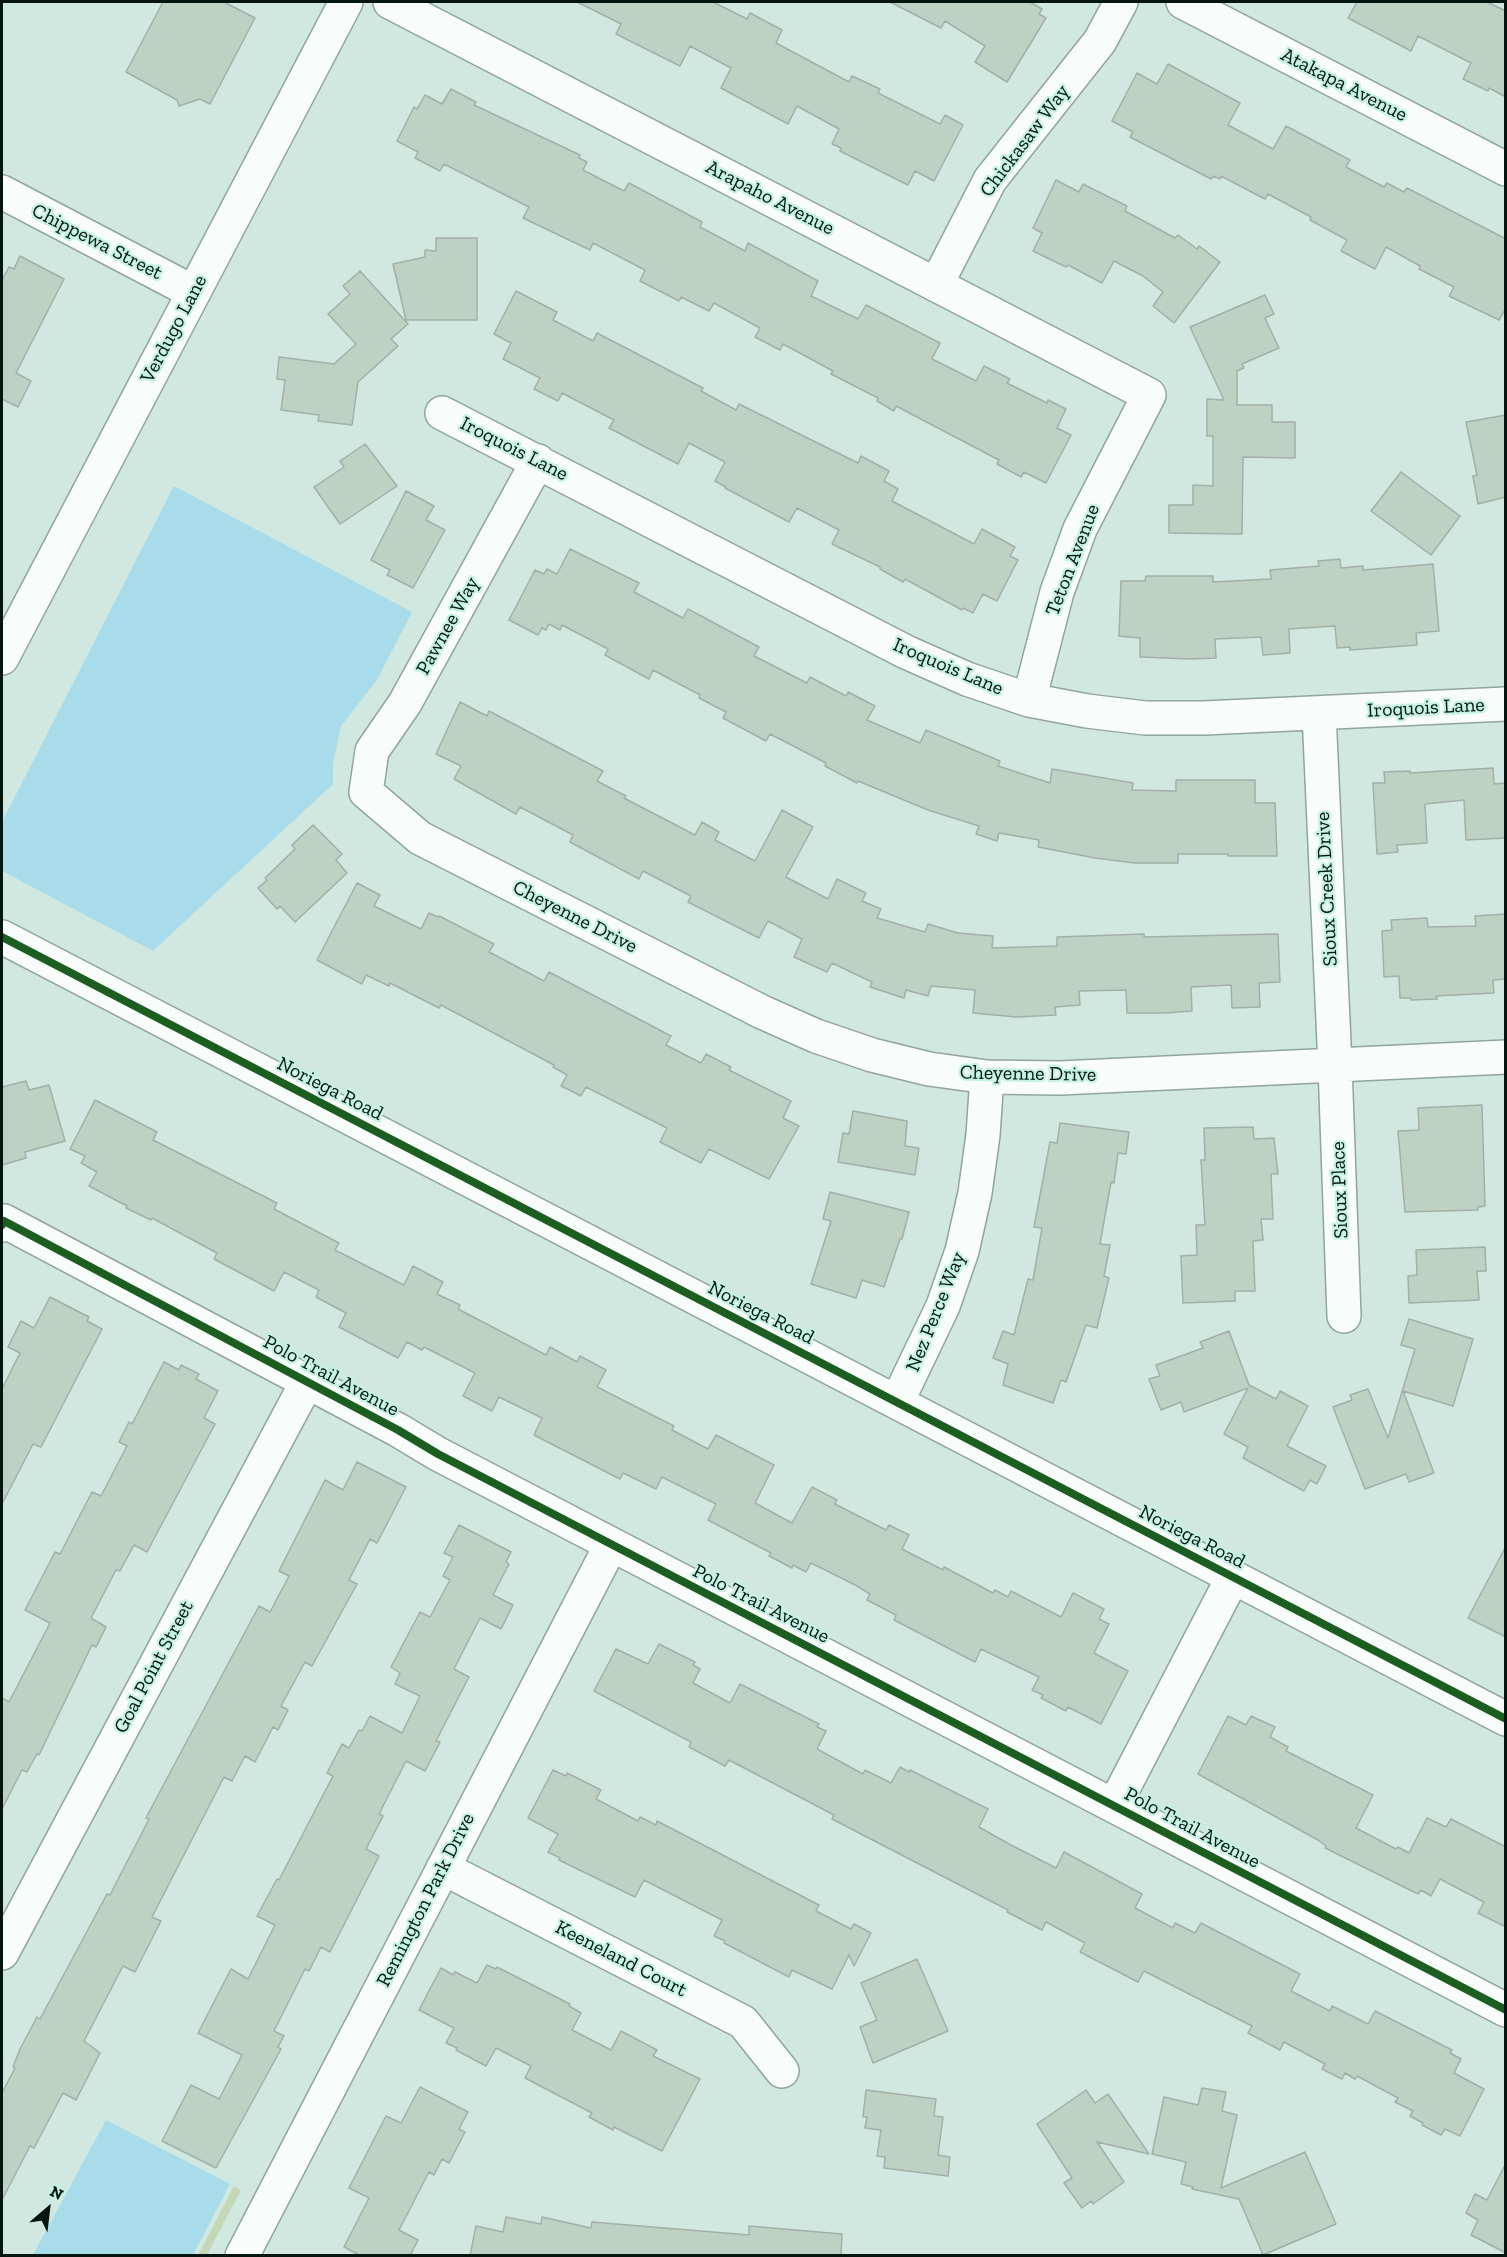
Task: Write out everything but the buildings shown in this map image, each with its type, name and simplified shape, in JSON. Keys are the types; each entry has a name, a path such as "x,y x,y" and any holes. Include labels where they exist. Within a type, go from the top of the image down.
{"street":[{"name":"Verdugo Lane","path":"2,658 346,2"},
{"name":"Arapaho Avenue","path":"390,2 1149,395"},
{"name":"Chickasaw Way","path":"936,285 990,180 1100,41 1121,2"},
{"name":"Atakapa Avenue","path":"1183,2 1506,169"},
{"name":"Chippewa Street","path":"2,192 193,292"},
{"name":"Teton Avenue","path":"1029,700 1057,591 1080,529 1149,395"},
{"name":"Iroquois Lane","path":"442,413 906,652 967,679 1029,700 1087,711 1145,718 1204,718 1506,704"},
{"name":"Pawnee Way","path":"366,792 372,751 405,703 538,461"},
{"name":"Sioux Creek Drive","path":"1319,713 1335,1065"},
{"name":"Cheyenne Drive","path":"366,792 420,838 795,1027 872,1055 929,1069 987,1077 1060,1078 1506,1057"},
{"name":"Noriega Road","path":"2,937 1506,1719"},
{"name":"Sioux Place","path":"1335,1065 1344,1316"},
{"name":"Nez Perce Way","path":"897,1402 943,1306 962,1251 975,1193 987,1077"},
{"name":"Polo Trail Avenue","path":"3,1223 611,1545 1506,2010"},
{"name":"Goal Point Street","path":"2,1953 307,1382"},
{"name":"Remington Park Drive","path":"250,2253 443,1868 611,1545"},
{"path":"1114,1806 1233,1577"},
{"name":"Keeneland Court","path":"443,1868 743,2022 782,2070"}],"green space":[{"path":"234,2186 241,2190 207,2255 198,2255"}],"water":[{"path":"174,486 412,612 377,680 341,726 333,763 333,784 153,951 2,871 2,822"},
{"path":"106,2120 230,2184 193,2255 33,2255"}],"cycle path":[{"path":"2,937 1506,1719"},
{"path":"2,1225 4,1221 398,1430 438,1454 1506,2010"}]}
